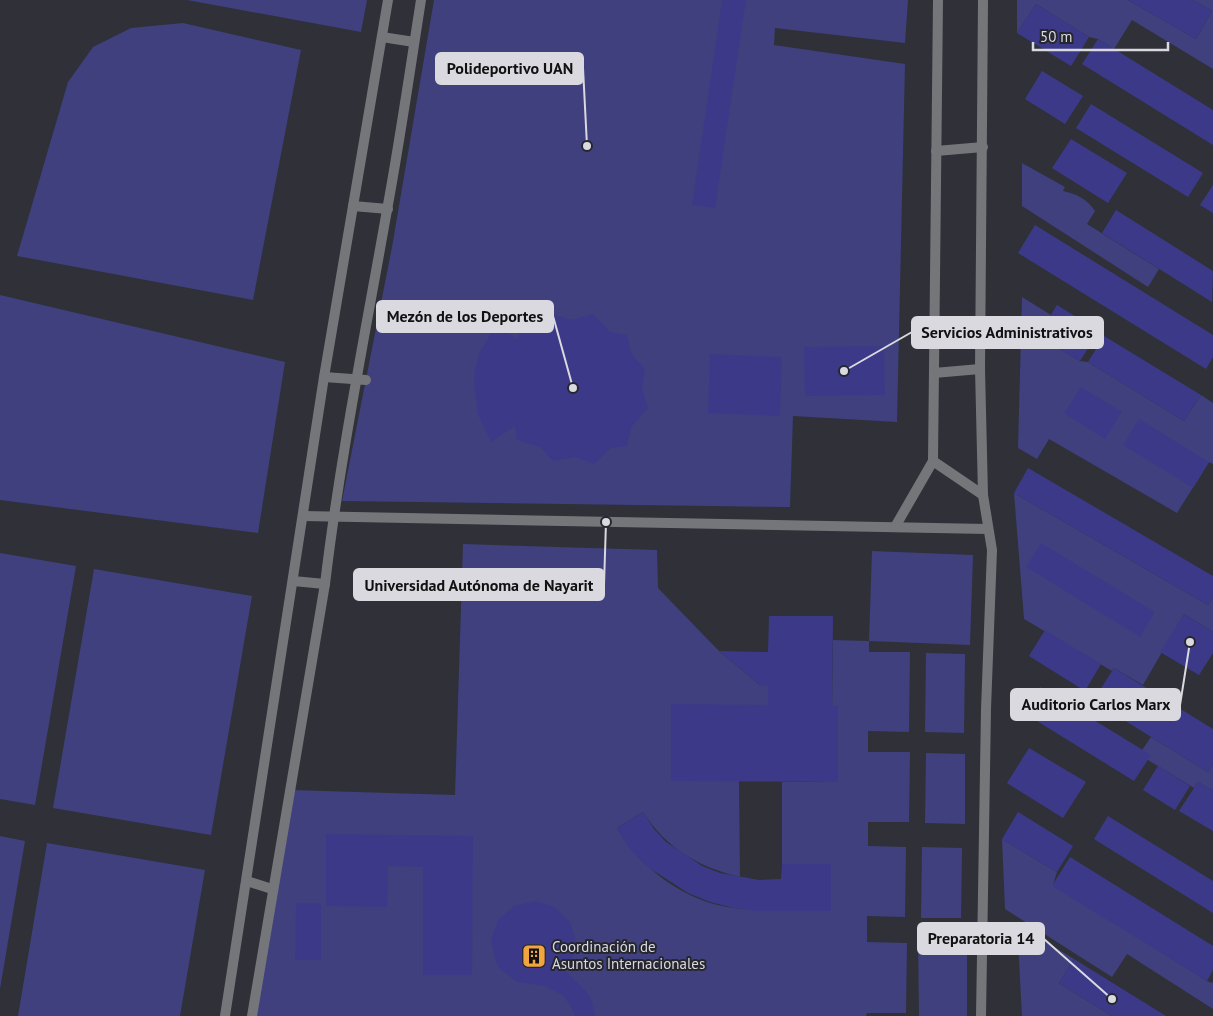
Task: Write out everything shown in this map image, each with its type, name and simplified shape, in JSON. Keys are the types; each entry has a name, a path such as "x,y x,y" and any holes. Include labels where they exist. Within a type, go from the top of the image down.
{"street":[{"path":"225,1016 324,377 388,0"},
{"path":"252,1016 325,584 333,517 361,380 421,0"},
{"path":"895,527 933,461 938,0"},
{"path":"981,1016 986,709 992,550 983,495 980,369 983,0"},
{"path":"382,37 414,42"},
{"path":"936,151 983,147"},
{"path":"353,206 388,209"},
{"path":"934,373 980,369"},
{"path":"324,377 361,380"},
{"path":"933,461 983,495"},
{"path":"303,516 988,530"},
{"path":"293,581 325,584"},
{"path":"246,881 272,889"}],"shaded area":[{"path":"187,0 367,0 361,32"},
{"path":"434,0 908,0 905,43 775,28 774,45 905,64 897,422 793,416 790,507 342,501 392,247"},
{"path":"1017,0 1128,0 1196,39 1212,11 1193,0 1213,0 1213,69 1132,20 1114,49 1098,39 1089,37 1036,4 1017,33"},
{"path":"183,23 301,50 253,300 17,256 68,82 93,47 131,28"},
{"path":"1022,163 1065,187 1063,191 1077,195 1085,200 1095,211 1087,224 1159,269 1148,287 1022,206"},
{"path":"0,295 285,362 258,533 0,500"},
{"path":"1022,297 1051,315 1038,336 1080,361 1088,362 1184,421 1201,395 1213,403 1213,464 1209,462 1177,513 1049,439 1037,459 1018,448"},
{"path":"1014,493 1208,605 1213,597 1213,632 1184,614 1143,685 1114,668 1112,671 1024,619"},
{"path":"463,544 657,550 658,588 719,651 761,686 768,686 768,705 671,705 671,780 739,781 740,877 710,868 684,854 662,836 643,812 617,828 639,857 666,881 682,891 716,905 758,910 831,911 831,864 782,864 782,782 838,782 838,707 832,706 833,640 869,641 869,652 910,652 909,732 868,731 868,752 910,752 909,822 868,822 868,846 906,847 905,917 867,916 867,942 907,943 906,1013 867,1013 866,1016 252,1016 291,790 455,795"},
{"path":"872,551 973,555 970,645 869,641"},
{"path":"0,553 76,566 35,805 0,799"},
{"path":"94,569 252,596 211,835 53,808"},
{"path":"926,653 965,654 964,733 925,732"},
{"path":"1151,737 1208,772 1213,764 1213,791 1198,782 1194,788 1148,760 1142,750"},
{"path":"926,753 965,754 965,824 925,823"},
{"path":"0,836 25,841 0,989"},
{"path":"1002,839 1057,872 1053,885 1207,981 1212,983 1213,981 1213,1009 1127,954 1112,977 1005,909"},
{"path":"47,843 205,870 180,1016 18,1016"},
{"path":"922,847 962,848 961,918 921,918"},
{"path":"1017,924 1074,959 1059,983 1112,1016 1022,1016"},
{"path":"918,930 967,930 967,1016 919,1016"}],"building":[{"path":"722,0 746,0 715,208 692,205"},
{"path":"1128,0 1193,0 1212,11 1196,39"},
{"path":"1036,4 1089,37 1071,66 1017,33"},
{"path":"1098,39 1213,110 1213,145 1082,64"},
{"path":"1042,71 1083,96 1065,124 1025,99"},
{"path":"1091,104 1203,173 1188,197 1076,128"},
{"path":"1071,139 1127,173 1108,203 1052,168"},
{"path":"1213,185 1213,213 1200,205"},
{"path":"1116,210 1213,271 1212,302 1102,233"},
{"path":"1035,225 1213,335 1213,357 1206,369 1018,253"},
{"path":"1057,305 1099,331 1080,361 1038,336"},
{"path":"551,314 572,320 593,314 610,332 627,335 631,353 645,369 642,389 648,408 632,426 627,446 611,448 594,464 575,457 553,461 540,447 517,440 515,426 491,442 478,414 474,385 475,370 479,354 495,326 518,339 519,331 543,329"},
{"path":"1104,336 1201,395 1184,421 1088,362"},
{"path":"884,346 885,395 805,396 804,347"},
{"path":"710,354 782,357 780,416 708,413"},
{"path":"1081,387 1122,412 1105,439 1064,413"},
{"path":"1139,419 1209,462 1193,488 1123,445"},
{"path":"1028,468 1213,576 1213,597 1208,605 1014,493"},
{"path":"1041,543 1155,612 1140,637 1026,567"},
{"path":"1184,614 1213,632 1213,653 1199,675 1160,652"},
{"path":"769,616 833,616 832,706 838,706 838,782 671,781 671,704 768,705 768,686 761,686 719,651 768,652"},
{"path":"1045,630 1101,664 1085,691 1029,656"},
{"path":"1114,668 1213,729 1213,764 1208,772 1093,701"},
{"path":"1040,687 1151,755 1134,781 1024,713"},
{"path":"1029,748 1086,782 1063,818 1007,783"},
{"path":"1158,766 1190,786 1175,810 1143,790"},
{"path":"1198,782 1213,791 1213,831 1179,811"},
{"path":"643,812 654,829 666,842 702,866 720,873 759,880 781,879 782,864 831,864 831,911 758,911 734,908 710,902 688,893 645,865 629,848 617,828"},
{"path":"1018,812 1073,846 1057,872 1002,839"},
{"path":"1108,816 1213,881 1213,913 1094,839"},
{"path":"326,834 473,836 472,975 423,975 423,867 388,866 387,907 326,906"},
{"path":"1070,857 1213,946 1213,970 1207,981 1052,886"},
{"name":"Coordinación de Asuntos Internacionales","path":"535,901 555,907 570,922 576,942 575,952 566,971 587,992 592,1001 595,1016 575,1016 569,1003 562,995 545,986 517,982 500,969 495,960 491,939 498,920 514,906"},
{"path":"296,903 321,903 321,960 295,960"},
{"path":"1074,959 1166,1016 1112,1016 1059,983"}],"place":[{"name":"Polideportivo UAN","path":"587,146"},
{"name":"Servicios Administrativos","path":"844,371"},
{"name":"Mezón de los Deportes","path":"573,388"},
{"name":"Universidad Autónoma de Nayarit","path":"606,522"},
{"name":"Auditorio Carlos Marx","path":"1190,642"},
{"name":"Coordinación de Asuntos Internacionales","path":"534,956"},
{"name":"Preparatoria 14","path":"1112,999"}]}
